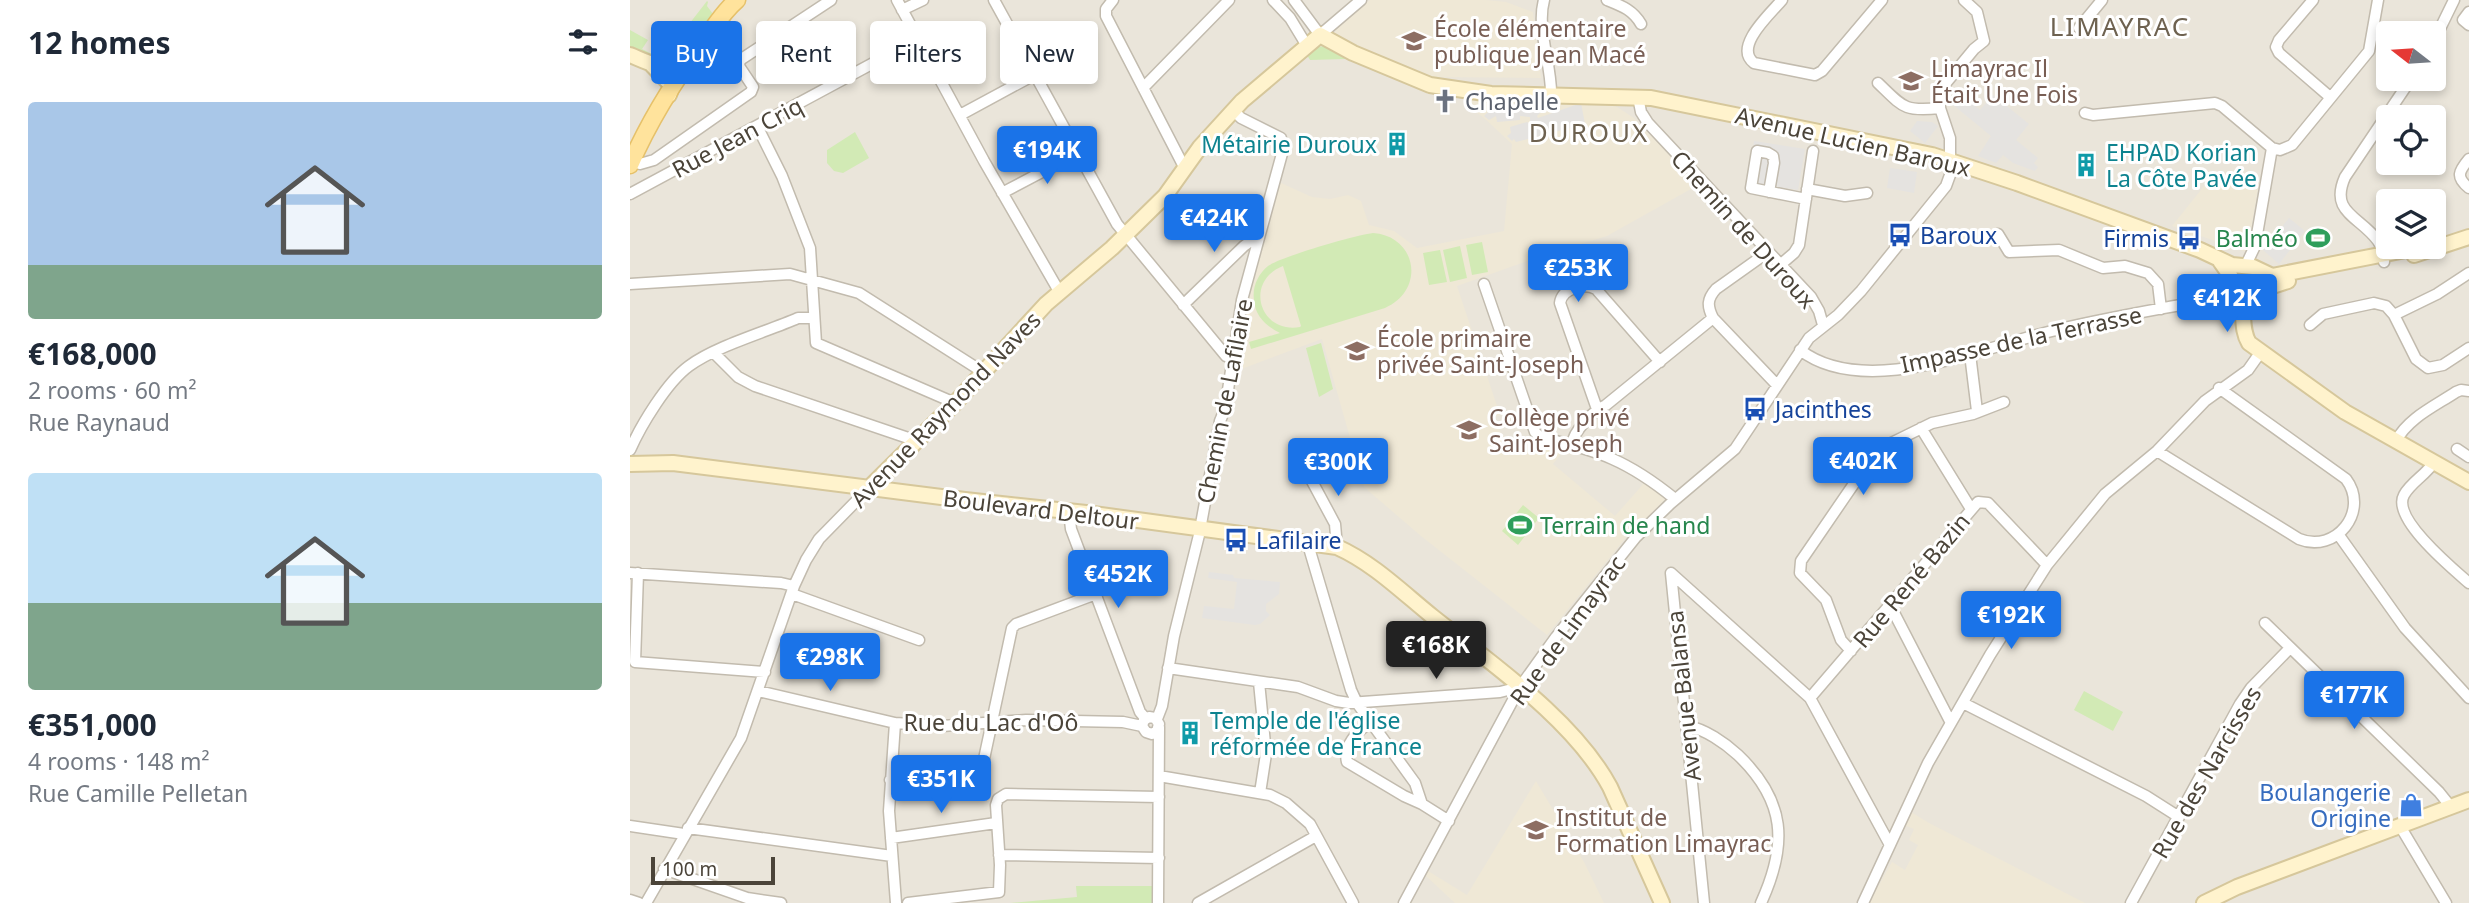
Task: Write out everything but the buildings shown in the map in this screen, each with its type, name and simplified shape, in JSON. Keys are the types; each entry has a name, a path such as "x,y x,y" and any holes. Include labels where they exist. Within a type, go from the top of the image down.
{"main road":[{"path":"717,21 737,0"},
{"path":"725,21 744,0"},
{"path":"631,163 672,84"},
{"path":"631,163 655,126 673,84"}],"street":[{"path":"631,163 640,164 654,160 751,92 753,87 739,66 740,60 831,0"},
{"path":"908,21 900,5 923,0"},
{"path":"994,0 1005,21"},
{"path":"1114,0 1106,9 1106,16 1182,163 1187,167"},
{"path":"1143,88 1229,0"},
{"path":"1273,0 1290,18 1307,46"},
{"path":"1294,0 1320,35 1353,53 1424,84 1491,94 1639,97"},
{"name":"Avenue Raymond Naves","path":"646,903 741,738 793,590 819,539 955,403 1035,316 1165,196 1200,147 1233,110 1361,0"},
{"path":"1544,0 1541,18 1552,77 1551,95"},
{"path":"1608,0 1628,9 1636,15 1641,24"},
{"path":"1782,0 1750,40 1746,49 1748,56 1754,63 1815,75 1822,71 1882,0"},
{"path":"1951,161 1949,132 1940,108 1940,98 1945,85 1984,41 1977,12 1964,0"},
{"path":"2079,28 2102,0"},
{"path":"2313,0 2276,47 2279,54 2330,97"},
{"path":"2276,149 2292,145 2369,51 2378,0"},
{"path":"2444,21 2454,0"},
{"path":"2469,12 2463,20 2469,26"},
{"path":"630,55 651,64"},
{"name":"Rue Jean Criq","path":"630,194 870,65"},
{"path":"630,66 651,71"},
{"path":"1878,83 1906,108 1915,111 1940,108"},
{"path":"655,126 673,84"},
{"path":"943,84 1060,293"},
{"path":"960,115 1017,84"},
{"path":"1039,84 1117,224 1226,356 1232,358"},
{"path":"2376,239 2341,203 2339,191 2403,91"},
{"name":"Avenue Lucien Baroux","path":"1639,97 1951,161 2200,250 2220,261 2272,276 2384,259"},
{"name":"Chemin de Duroux","path":"1639,97 1641,112 1648,123 1816,303 1823,325"},
{"path":"2085,113 2093,115 2215,103 2276,149"},
{"name":"Chemin de Lafilaire","path":"1150,725 1162,706 1220,421 1225,410 1242,300 1282,155 1281,138 1241,118 1233,110"},
{"path":"757,126 782,176 810,248 816,343 955,403"},
{"path":"2276,149 2255,246 2256,261 2252,269 2236,274 2236,287 2249,343 2333,405 2469,482"},
{"path":"1780,265 1799,245 1813,151"},
{"path":"1002,193 1078,153"},
{"path":"2469,159 2460,176 2461,182 2469,188"},
{"name":"Rue de Limayrac","path":"1404,903 1520,687 1562,628 1619,557 1675,499 1735,449 1808,338 1855,298 1923,217 1947,183 1951,161"},
{"path":"1769,192 1845,196 1867,193"},
{"path":"2446,238 2469,229"},
{"path":"1998,234 2009,252 2059,250 2103,268 2125,266 2148,273 2158,285 2161,309"},
{"path":"2446,245 2469,237"},
{"path":"1183,305 1244,246 1251,241 1258,241"},
{"path":"1768,252 1710,295 1708,309 1713,318 1777,385"},
{"path":"2236,287 2247,298 2285,282 2384,259"},
{"name":"Avenue Lucien Baroux","path":"2220,261 2236,287"},
{"path":"1863,903 1928,763 2047,565 2105,494 2157,451 2219,388 2248,370 2259,351 2249,321 2251,306 2260,293 2264,280 2252,269"},
{"path":"630,284 780,273 813,281 859,293 983,372"},
{"path":"2394,315 2437,294 2469,273"},
{"path":"1484,284 1535,432 1540,437 1572,444 1628,465 1675,499"},
{"path":"1597,409 1560,303 1565,292 1585,286 1596,289 1660,362"},
{"name":"Impasse de la Terrasse","path":"1800,350 1830,367 1854,370 1917,366 2046,332 2203,298"},
{"path":"2310,325 2323,314 2374,303 2386,306 2394,315 2416,359 2428,368 2443,365 2469,348"},
{"path":"630,450 663,396 680,374 697,361 798,318 814,318"},
{"path":"1572,444 1576,430 1592,417 1597,409 1606,405 1713,318"},
{"path":"715,353 738,376 755,386 916,441"},
{"path":"1970,354 1977,411"},
{"path":"2157,451 2299,539 2319,544 2345,528 2354,509 2353,488 2346,479 2219,388"},
{"path":"2396,441 2419,416 2456,392 2469,391"},
{"path":"1851,651 1841,640 1826,600 1800,573 1801,561 1877,450 1932,423 1973,414 2004,402"},
{"path":"1921,428 1971,509"},
{"path":"2457,449 2469,457"},
{"path":"1299,457 1335,524 1337,547"},
{"path":"2434,462 2405,492 2402,504 2415,532 2469,583"},
{"name":"Boulevard Deltour","path":"630,464 673,463 1307,541 1337,547 1366,563 1520,687 1579,743 1601,771 1662,903"},
{"name":"Rue René Bazin","path":"1810,698 1978,502 1989,503 2047,565"},
{"path":"1069,512 1071,529 1137,705 1150,725 1159,757 1158,903"},
{"path":"2338,534 2405,628 2467,692"},
{"path":"1307,541 1357,703 1415,783 1422,804"},
{"path":"765,672 635,662 634,573 781,583 919,640"},
{"name":"Avenue Balansa","path":"1704,903 1671,573 1810,698"},
{"path":"890,780 973,782 981,772 1012,628 1016,624 1096,594"},
{"path":"1890,605 1951,723"},
{"path":"2265,623 2448,800 2451,807"},
{"name":"Rue des Narcisses","path":"2131,903 2240,704 2251,688 2290,648"},
{"path":"1168,668 1298,687 1336,701 1357,703 1500,692 1520,687"},
{"path":"1259,682 1266,754 1260,793"},
{"name":"Rue du Lac d'Oô","path":"758,691 895,723 942,726 1026,720 1128,722 1150,725"},
{"path":"1810,698 1890,845"},
{"path":"1963,703 2146,796 2179,817"},
{"path":"1128,722 1135,715 1137,705"},
{"path":"1370,722 1347,747 1347,762 1449,821"},
{"path":"895,723 890,780 896,903"},
{"path":"1687,726 1702,731 1732,749 1760,780 1774,804 1778,819 1778,852 1773,874 1761,903"},
{"path":"1159,776 1260,793 1279,799 1294,808 1310,824 1353,903"},
{"path":"908,903 999,892 996,805 998,799 1006,794 1158,797"},
{"path":"2204,903 2237,887 2469,800"},
{"path":"891,838 996,823"},
{"path":"630,826 892,856"},
{"path":"2400,826 2446,903"},
{"path":"1198,903 1316,836"},
{"path":"999,855 1159,858"},
{"path":"664,869 745,901 781,903"},
{"path":"630,900 639,903"}],"shaded area":[{"path":"630,0 2469,0 2469,903 630,903"},
{"name":"École élémentaire publique Jean Macé","path":"1370,0 1486,0 1506,2 1533,12 1541,78 1424,77 1334,36 1335,28"},
{"path":"1959,93 1980,110 1993,95 2029,124 2016,140 2038,158 2034,163 2038,167 2035,171 2013,163 2003,155 1996,163 1978,156 1991,136 1952,104"},
{"path":"1467,100 1609,104 1634,118 1698,185 1607,236 1457,286 1500,415 1494,417 1502,436 1563,451 1553,464 1615,516 1646,481 1665,499 1632,530 1547,635 1421,536 1364,487 1322,339 1236,371 1250,294 1279,182 1312,197 1330,199 1348,195 1361,201 1369,225 1394,231 1417,248 1504,231 1512,144 1483,117 1464,104"},
{"path":"1531,102 1531,112 1537,107 1542,111 1538,118 1581,103 1585,124 1516,142 1507,136 1511,133 1510,127 1527,122 1530,124 1530,117 1520,116 1520,120 1497,122 1496,116 1489,120 1484,116 1488,112 1489,104"},
{"path":"1917,121 1932,122 1938,126 1925,143 1910,131"},
{"path":"1754,141 1805,149 1798,190 1749,182"},
{"path":"1890,168 1917,172 1914,193 1887,188"},
{"path":"2213,175 2259,183 2247,252 2172,226"},
{"path":"2289,218 2305,231 2279,264 2263,250"},
{"path":"1209,572 1233,575 1234,578 1280,582 1279,594 1266,604 1266,611 1270,615 1255,625 1202,618 1204,606 1234,609 1237,582 1208,578"},
{"name":"Institut de Formation Limayrac","path":"1536,781 1584,862 1604,903 1455,903 1426,876 1428,871 1467,895"},
{"path":"1911,812 2085,903 1869,903 1892,862 1905,870 1918,845 1909,840 1914,829 1904,825"}],"green space":[{"path":"707,1 713,14 707,21 691,21"},
{"path":"630,30 648,40 642,49 651,56 630,47"},
{"path":"1326,46 1344,54 1345,59 1310,60 1307,55 1317,47"},
{"path":"855,132 869,158 843,173 834,171 827,163 827,150"},
{"path":"1373,233 1388,236 1399,243 1407,253 1411,277 1407,289 1398,300 1385,308 1251,349 1249,342 1280,333 1262,320 1255,306 1255,286 1264,269 1302,252","holes":["1283,266 1301,326 1286,327 1275,323 1266,315 1262,305 1260,294 1263,283 1271,273"]},
{"path":"1482,242 1488,272 1472,275 1466,245"},
{"path":"1460,246 1467,278 1450,282 1443,250"},
{"path":"1440,250 1447,282 1429,285 1423,253"},
{"path":"1321,343 1333,389 1319,397 1306,348"},
{"name":"Terrain de hand","path":"1523,505 1539,518 1518,545 1502,531"},
{"path":"2084,691 2123,712 2113,731 2074,710"},
{"path":"1076,886 1152,886 1152,903 1010,903 1077,897"}],"place":[{"name":"École élémentaire publique Jean Macé","path":"1414,41"},
{"name":"Limayrac Il Était Une Fois","path":"1911,81"},
{"name":"Chapelle","path":"1445,101"},
{"name":"Métairie Duroux","path":"1397,144"},
{"name":"EHPAD Korian La Côte Pavée","path":"2086,165"},
{"name":"Baroux","path":"1900,235"},
{"name":"Firmis","path":"2189,238"},
{"name":"Balméo","path":"2318,238"},
{"name":"École primaire privée Saint-Joseph","path":"1357,351"},
{"name":"Jacinthes","path":"1755,409"},
{"name":"Collège privé Saint-Joseph","path":"1469,430"},
{"name":"Terrain de hand","path":"1520,525"},
{"name":"Lafilaire","path":"1236,540"},
{"name":"Temple de l'église réformée de France","path":"1190,733"},
{"name":"Boulangerie Origine","path":"2411,805"},
{"name":"Institut de Formation Limayrac","path":"1536,830"}],"district":[{"name":"LIMAYRAC","path":"2120,26"},
{"name":"DUROUX","path":"1589,132"}]}
